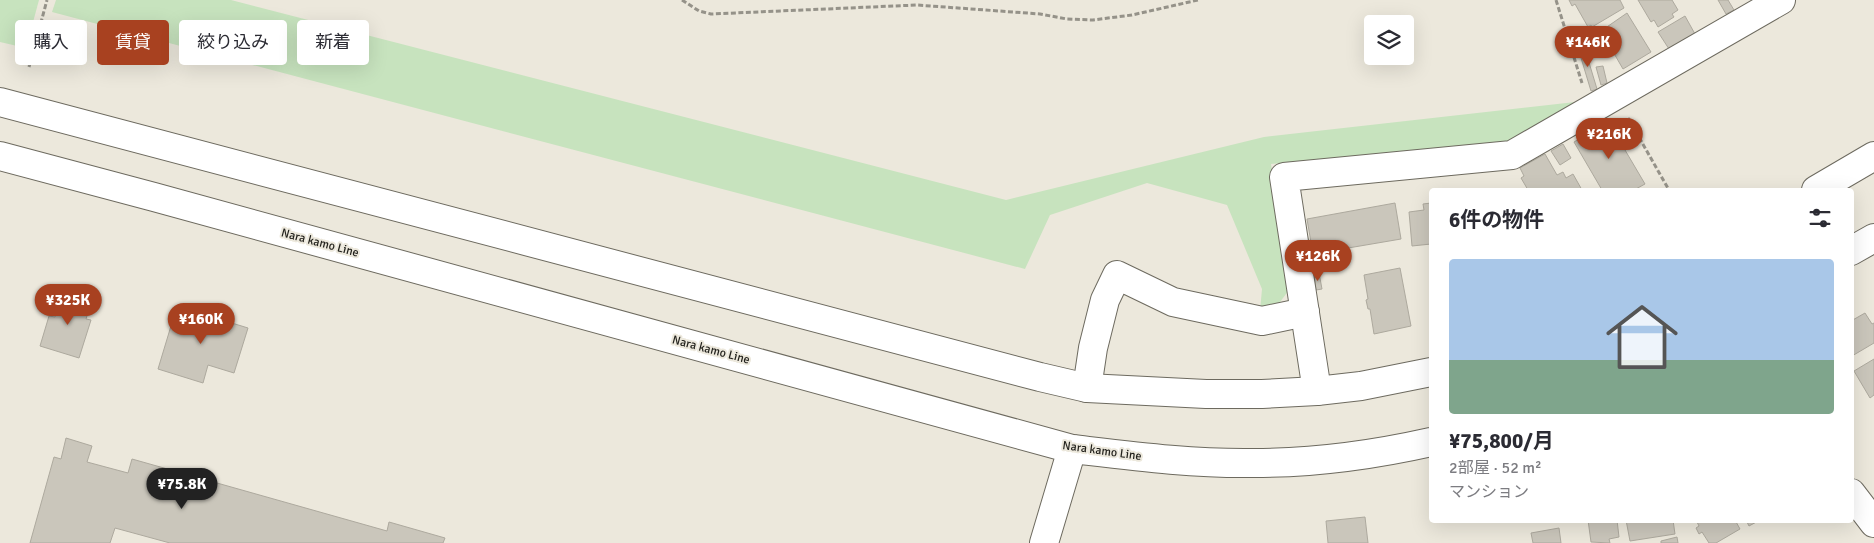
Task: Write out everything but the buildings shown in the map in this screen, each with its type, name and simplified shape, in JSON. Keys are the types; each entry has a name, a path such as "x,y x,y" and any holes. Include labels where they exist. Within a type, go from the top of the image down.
{"main road":[{"path":"1317,391 1284,177 1512,155 1781,0"},
{"path":"0,102 1030,375 1086,388 1206,394 1262,394 1361,386 1429,372"},
{"name":"Nara kamo Line","path":"0,156 1072,449 1169,460 1254,463 1348,457 1429,442"},
{"path":"1819,188 1874,156"},
{"path":"1854,249 1874,238"},
{"path":"1086,388 1104,300 1116,275 1172,302 1262,321 1306,312"},
{"path":"1044,543 1072,449"},
{"path":"1854,497 1874,523"}],"path":[{"path":"29,67 47,0"},
{"path":"682,0 699,11 711,14 917,5 1093,20 1132,15 1198,0"},
{"path":"1556,0 1590,110"},
{"path":"1615,96 1668,188"}],"green space":[{"path":"0,0 39,0 34,20 15,20 15,45 0,42"},
{"path":"56,0 231,0 308,20 297,20 297,65 369,65 369,36 1006,200 1264,137 1584,101 1521,138 1504,143 1271,164 1289,290 1277,306 1260,311 1262,289 1227,205 1147,183 1050,215 1025,269 253,65 287,65 287,20 179,20 179,46 169,43 169,20 97,20 97,24 52,12"}]}
